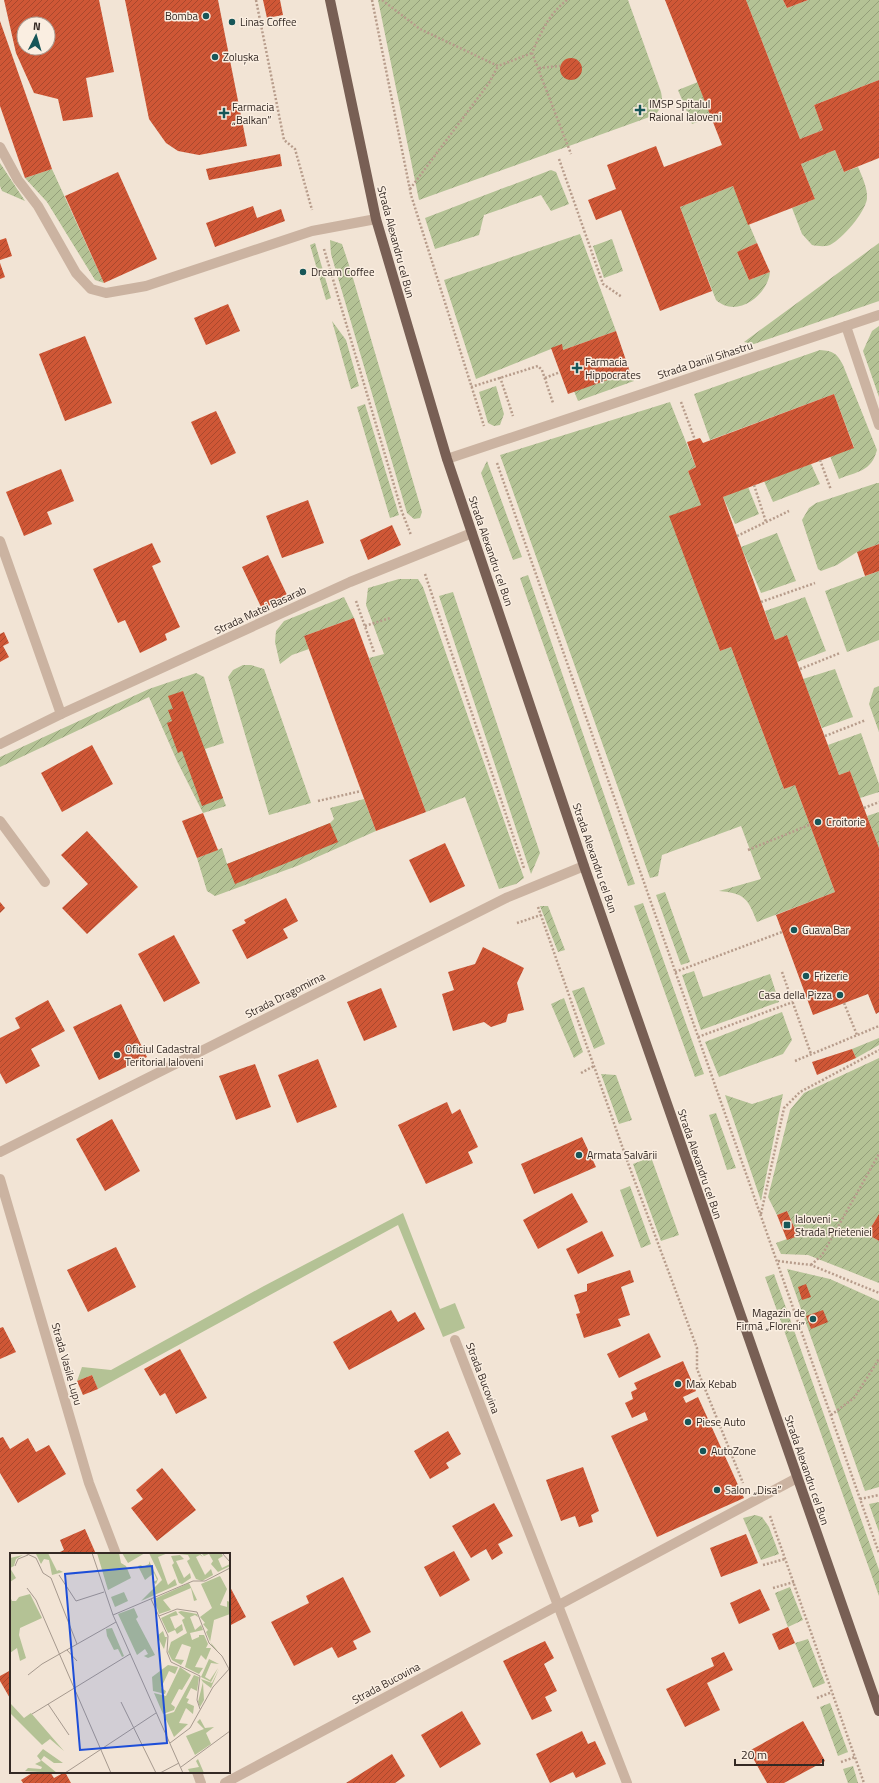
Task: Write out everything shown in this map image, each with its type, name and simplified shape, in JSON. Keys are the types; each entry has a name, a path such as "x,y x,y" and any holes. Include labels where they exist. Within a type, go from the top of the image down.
{"main road":[{"name":"Strada Alexandru cel Bun","path":"330,0 376,219 447,459 584,866 879,1711"}],"street":[{"path":"0,147 18,180 38,206 76,273 91,289 106,293 146,286 318,230 376,219"},
{"name":"Strada Daniil Sihastru","path":"447,459 879,315"},
{"path":"846,326 879,425"},
{"name":"Strada Matei Basarab","path":"0,744 61,714 350,582 472,533"},
{"path":"0,541 61,714"},
{"path":"0,821 45,882"},
{"name":"Strada Dragomirna","path":"0,1152 506,898 584,866"},
{"name":"Strada Vasile Lupu","path":"0,1179 89,1483 116,1553"},
{"name":"Strada Bucovina","path":"455,1340 627,1783"},
{"name":"Strada Bucovina","path":"225,1783 558,1604 797,1478"},
{"path":"197,1773 201,1783"}],"path":[{"path":"256,0 284,140 295,150 402,512 418,554 531,888 697,1348 697,1369 745,1489 762,1496 794,1582 864,1783"},
{"path":"372,0 410,189 471,387 490,445 778,1261 879,1553"},
{"path":"382,0 420,29 498,66"},
{"path":"410,189 489,82 498,66 532,53 543,28 555,9 567,0"},
{"path":"532,53 571,154"},
{"path":"539,68 560,66"},
{"path":"558,159 603,284 622,297"},
{"path":"471,387 538,366 542,370 560,422"},
{"path":"545,378 560,372"},
{"path":"500,377 520,435"},
{"path":"674,383 695,440"},
{"path":"820,460 831,490"},
{"path":"754,485 766,522"},
{"path":"737,536 788,511"},
{"path":"350,582 374,652"},
{"path":"761,602 815,583"},
{"path":"365,626 390,618"},
{"path":"800,669 840,653"},
{"path":"825,736 866,720"},
{"path":"318,801 361,791"},
{"path":"864,808 879,802"},
{"path":"748,850 809,825"},
{"path":"517,923 541,915"},
{"path":"675,972 782,932"},
{"path":"782,972 811,1054"},
{"path":"698,1037 793,1002"},
{"path":"844,1003 857,1035"},
{"path":"795,1061 879,1026"},
{"path":"761,1214 784,1108 800,1092 879,1050"},
{"path":"581,1073 594,1066"},
{"path":"811,1266 822,1254 879,1154"},
{"path":"778,1261 811,1266 879,1293"},
{"path":"831,1415 854,1398 879,1359"},
{"path":"860,1499 879,1495"},
{"path":"763,1565 785,1559"},
{"path":"773,1588 794,1582"},
{"path":"817,1698 832,1692"},
{"path":"841,1762 855,1757"}],"green space":[{"path":"378,0 628,0 661,92 661,107 655,115 419,200"},
{"path":"746,0 783,0 787,8 808,0 879,0 879,80 814,105 823,130 800,139"},
{"path":"698,82 711,117 692,124 678,90"},
{"path":"835,150 844,172 858,167 866,187 867,199 862,212 841,237 828,246 812,245 802,234 792,208 815,199 801,164"},
{"path":"0,163 25,201 2,191 0,186"},
{"path":"52,169 104,283 95,280 47,202 25,178"},
{"path":"551,170 556,172 569,204 551,211 541,195 484,215 479,235 435,249 425,218"},
{"path":"733,186 757,243 737,252 749,280 770,272 764,289 758,296 742,306 733,307 724,305 716,300 680,207"},
{"path":"580,234 616,331 563,350 561,345 476,379 444,280"},
{"path":"612,239 623,271 604,278 593,246"},
{"path":"330,240 342,244 350,268 422,512 420,518 414,519 407,513 331,254"},
{"path":"315,243 331,298 326,300 310,245"},
{"path":"879,243 879,301 754,344 744,342"},
{"path":"332,321 346,340 359,386 351,389"},
{"path":"879,326 879,397 863,351 872,331"},
{"path":"820,350 834,353 843,365 877,450 871,463 867,467 839,479 830,456 854,447 834,394 710,440 694,394"},
{"path":"630,372 634,381 578,401 574,391"},
{"path":"496,386 504,414 500,425 494,426 488,423 479,392"},
{"path":"670,402 696,467 688,471 701,505 670,517 720,651 731,647 784,789 795,785 835,892 757,922 751,908 744,899 735,893 719,891 761,879 741,826 662,855 658,876 650,878 500,455"},
{"path":"365,404 399,515 390,518 357,407"},
{"path":"487,461 522,557 513,560 481,473"},
{"path":"811,464 820,484 773,502 764,481"},
{"path":"879,483 879,544 857,552 837,565 821,571 818,569 802,520 809,508 816,503"},
{"path":"748,487 759,514 735,524 723,497"},
{"path":"777,533 796,581 761,593 741,547"},
{"path":"879,571 879,640 847,652 825,591"},
{"path":"528,575 635,884 628,886 520,578"},
{"path":"399,579 418,579 423,587 524,878 516,884 499,889 465,797 426,812 369,658 384,654 366,605 368,588"},
{"path":"453,592 540,853 531,874 439,596"},
{"path":"344,597 354,618 304,636 309,649 292,655 280,664 275,642 276,631 284,621"},
{"path":"805,597 826,651 797,662 787,635 775,640 765,611"},
{"path":"243,665 251,665 264,669 311,803 269,815 228,677 233,670"},
{"path":"835,669 853,717 822,728 803,679"},
{"path":"196,673 204,677 224,743 205,749 226,806 203,813 177,761 149,697 0,767 0,757 149,689"},
{"path":"879,686 879,732 869,704 874,688"},
{"path":"861,733 879,784 879,792 860,798 850,771 839,775 828,745"},
{"path":"364,799 376,831 297,866 215,896 207,891 197,858 222,848 227,864 330,823 334,819 330,808"},
{"path":"879,812 879,848 867,816"},
{"path":"665,892 690,962 681,965 656,895"},
{"path":"643,903 704,1074 695,1077 634,906"},
{"path":"540,906 548,906 565,950 558,952"},
{"path":"694,971 703,997 770,974 779,1002 701,1030 682,975"},
{"path":"584,987 605,1044 594,1049 572,991"},
{"path":"564,998 583,1052 574,1058 551,1004"},
{"path":"782,1012 792,1040 783,1054 719,1077 705,1042"},
{"path":"879,1038 879,1045 856,1058 852,1049"},
{"path":"879,1058 879,1214 867,1234 879,1241 879,1283 808,1255 781,1254 776,1243 798,1235 787,1211 777,1215 768,1197 790,1110 804,1093"},
{"path":"601,1074 616,1075 632,1120 619,1124"},
{"path":"783,1094 761,1201 725,1095 752,1104"},
{"path":"716,1113 736,1168 727,1170 709,1115"},
{"path":"651,1157 679,1235 661,1241 633,1164"},
{"path":"630,1186 651,1244 641,1248 620,1190"},
{"path":"403,1213 440,1309 455,1303 465,1328 443,1337 398,1225 98,1389 92,1375 77,1381 82,1367 111,1370 262,1287"},
{"path":"787,1269 830,1279 879,1301 879,1487 865,1491"},
{"path":"774,1274 879,1570 879,1596 765,1277"},
{"path":"879,1502 879,1532 869,1504"},
{"path":"755,1515 762,1517 769,1527 779,1554 761,1560 743,1518"},
{"path":"790,1587 803,1620 788,1627 775,1593"},
{"path":"808,1639 825,1683 813,1688 795,1643"},
{"path":"830,1703 848,1752 838,1756 820,1707"},
{"path":"853,1766 858,1783 848,1783 843,1769"}],"building":[{"path":"4,0 99,0 114,72 86,78 93,117 63,121 58,99 34,93 17,56 56,56 56,16 16,16 16,53"},
{"path":"125,0 218,0 247,146 199,155 178,151 166,143 149,119"},
{"path":"263,0 280,0 283,15 267,18"},
{"path":"665,0 746,0 800,139 823,130 814,105 879,80 879,158 844,172 835,150 801,164 815,199 748,225 733,186 680,207 712,291 660,311 621,210 596,220 588,200 616,189 607,165 656,146 664,167 722,145"},
{"path":"783,0 808,0 787,8"},
{"path":"0,21 52,169 25,178 0,106"},
{"path":"571,58 579,61 582,69 579,77 571,80 563,77 560,69 563,61"},
{"path":"280,154 282,166 209,180 206,169"},
{"path":"118,172 157,259 104,283 65,196"},
{"path":"253,206 257,218 281,209 285,221 215,247 206,223"},
{"path":"6,238 12,256 0,260 0,240"},
{"path":"757,243 770,272 749,280 737,252"},
{"path":"0,263 5,277 0,279"},
{"path":"228,304 240,331 206,345 194,318"},
{"path":"616,331 630,372 568,394 551,348 562,344 563,350"},
{"path":"85,336 112,403 65,421 39,354"},
{"path":"834,394 854,448 723,497 775,640 787,635 839,775 850,771 879,848 879,1012 876,1014 868,994 813,1015 776,915 835,892 795,785 784,789 731,647 720,651 669,516 701,505 688,471 696,467 687,442 700,438 703,443"},
{"path":"216,411 236,453 211,465 191,422"},
{"path":"61,469 74,501 47,512 52,524 24,536 6,492"},
{"path":"308,500 324,543 282,558 266,516"},
{"path":"392,525 401,545 368,560 360,540"},
{"path":"152,543 161,562 152,566 180,627 165,634 167,640 140,653 125,620 118,623 93,569"},
{"path":"879,544 879,571 865,576 857,552"},
{"path":"268,555 288,597 262,609 242,567"},
{"path":"354,618 426,812 376,831 304,636"},
{"path":"4,632 9,643 3,646 9,657 0,662 0,634"},
{"path":"183,691 223,798 202,806 182,751 178,753 167,723 172,721 168,710 173,709 168,696"},
{"path":"92,745 113,784 62,812 41,773"},
{"path":"203,813 218,850 197,858 182,821"},
{"path":"330,823 338,842 235,884 227,864"},
{"path":"87,831 138,887 87,934 62,908 88,884 61,855"},
{"path":"445,843 465,886 430,903 409,860"},
{"path":"286,898 298,921 283,929 288,938 247,959 232,930 246,923 244,920"},
{"path":"0,902 5,908 0,913"},
{"path":"174,935 200,983 164,1002 138,954"},
{"path":"483,947 524,968 517,983 524,1010 508,1014 506,1022 491,1027 484,1022 453,1031 442,994 454,990 448,972 475,964"},
{"path":"381,988 397,1027 364,1041 347,1002"},
{"path":"48,1000 65,1031 31,1049 40,1066 6,1084 0,1073 0,1038 20,1028 15,1018"},
{"path":"121,1004 147,1057 99,1080 73,1027"},
{"path":"852,1049 856,1058 817,1075 812,1062"},
{"path":"318,1059 337,1107 297,1123 278,1075"},
{"path":"255,1064 271,1107 236,1120 219,1076"},
{"path":"447,1102 452,1114 460,1109 478,1147 468,1152 473,1163 426,1184 398,1125"},
{"path":"112,1119 140,1171 105,1191 76,1139"},
{"path":"582,1137 596,1167 534,1194 521,1164"},
{"path":"572,1193 588,1222 538,1249 523,1220"},
{"path":"787,1211 798,1236 787,1240 777,1215"},
{"path":"879,1214 879,1241 867,1234"},
{"path":"602,1231 614,1256 578,1274 566,1249"},
{"path":"116,1247 136,1287 88,1312 67,1270"},
{"path":"630,1270 634,1282 621,1287 630,1315 618,1319 621,1326 584,1338 576,1314 580,1313 574,1295 587,1291 587,1284"},
{"path":"806,1284 811,1297 802,1300 798,1287"},
{"path":"391,1310 398,1322 415,1312 425,1329 349,1370 333,1342"},
{"path":"823,1310 828,1322 811,1329 806,1316"},
{"path":"3,1327 16,1352 0,1359 0,1328"},
{"path":"649,1333 661,1357 619,1378 607,1354"},
{"path":"180,1349 207,1398 176,1414 165,1393 160,1396 144,1369"},
{"path":"683,1361 696,1391 683,1397 686,1403 698,1397 744,1498 657,1537 611,1436 648,1420 645,1412 632,1418 625,1403 633,1399 631,1392 637,1389 634,1383"},
{"path":"92,1375 98,1389 83,1395 77,1381"},
{"path":"448,1431 461,1454 446,1463 449,1468 430,1479 414,1451"},
{"path":"3,1437 10,1449 28,1438 36,1452 49,1445 66,1474 18,1503 0,1473 0,1438"},
{"path":"583,1467 599,1511 591,1515 593,1522 579,1527 575,1516 561,1521 546,1480"},
{"path":"162,1468 196,1510 157,1541 131,1508 143,1499 136,1490"},
{"path":"494,1503 513,1536 498,1544 503,1553 492,1560 486,1549 471,1558 452,1526"},
{"path":"85,1529 96,1553 58,1553 64,1550 60,1540"},
{"path":"746,1534 758,1563 721,1577 710,1548"},
{"path":"454,1551 470,1580 440,1597 424,1567"},
{"path":"343,1577 371,1632 353,1641 357,1649 338,1658 332,1647 294,1666 271,1622 309,1603 306,1596"},
{"path":"230,1587 246,1617 230,1625"},
{"path":"760,1589 770,1610 739,1624 730,1603"},
{"path":"788,1627 795,1643 779,1650 772,1634"},
{"path":"545,1641 554,1658 544,1664 557,1691 545,1697 552,1711 532,1720 503,1661"},
{"path":"724,1652 733,1670 707,1683 720,1710 685,1727 666,1689 714,1666 711,1658"},
{"path":"10,1671 10,1698 0,1681 0,1676"},
{"path":"462,1711 481,1744 440,1768 421,1735"},
{"path":"803,1721 825,1761 784,1783 767,1783 749,1751"},
{"path":"582,1731 588,1744 595,1741 606,1764 576,1778 573,1772 550,1783 536,1754"},
{"path":"392,1754 405,1776 395,1783 346,1783"},
{"path":"32,1773 51,1773 54,1778 66,1773 71,1783 23,1783 21,1780"}],"place":[{"name":"Bomba","path":"206,16"},
{"name":"Linas Coffee","path":"232,22"},
{"name":"Zolușka","path":"215,57"},
{"name":"IMSP Spitalul Raional Ialoveni","path":"640,110"},
{"name":"Farmacia „Balkan”","path":"224,113"},
{"name":"Dream Coffee","path":"303,272"},
{"name":"Farmacia Hippocrates","path":"577,368"},
{"name":"Croitorie","path":"818,822"},
{"name":"Guava Bar","path":"794,930"},
{"name":"Frizerie","path":"806,976"},
{"name":"Casa della Pizza","path":"840,995"},
{"name":"Oficiul Cadastral Teritorial Ialoveni","path":"117,1055"},
{"name":"Armata Salvării","path":"579,1155"},
{"name":"Ialoveni - Strada Prieteniei","path":"787,1225"},
{"name":"Magazin de Firmă „Floreni”","path":"813,1319"},
{"name":"Max Kebab","path":"678,1384"},
{"name":"Piese Auto","path":"688,1422"},
{"name":"AutoZone","path":"703,1451"},
{"name":"Salon „Disa”","path":"717,1490"}]}
